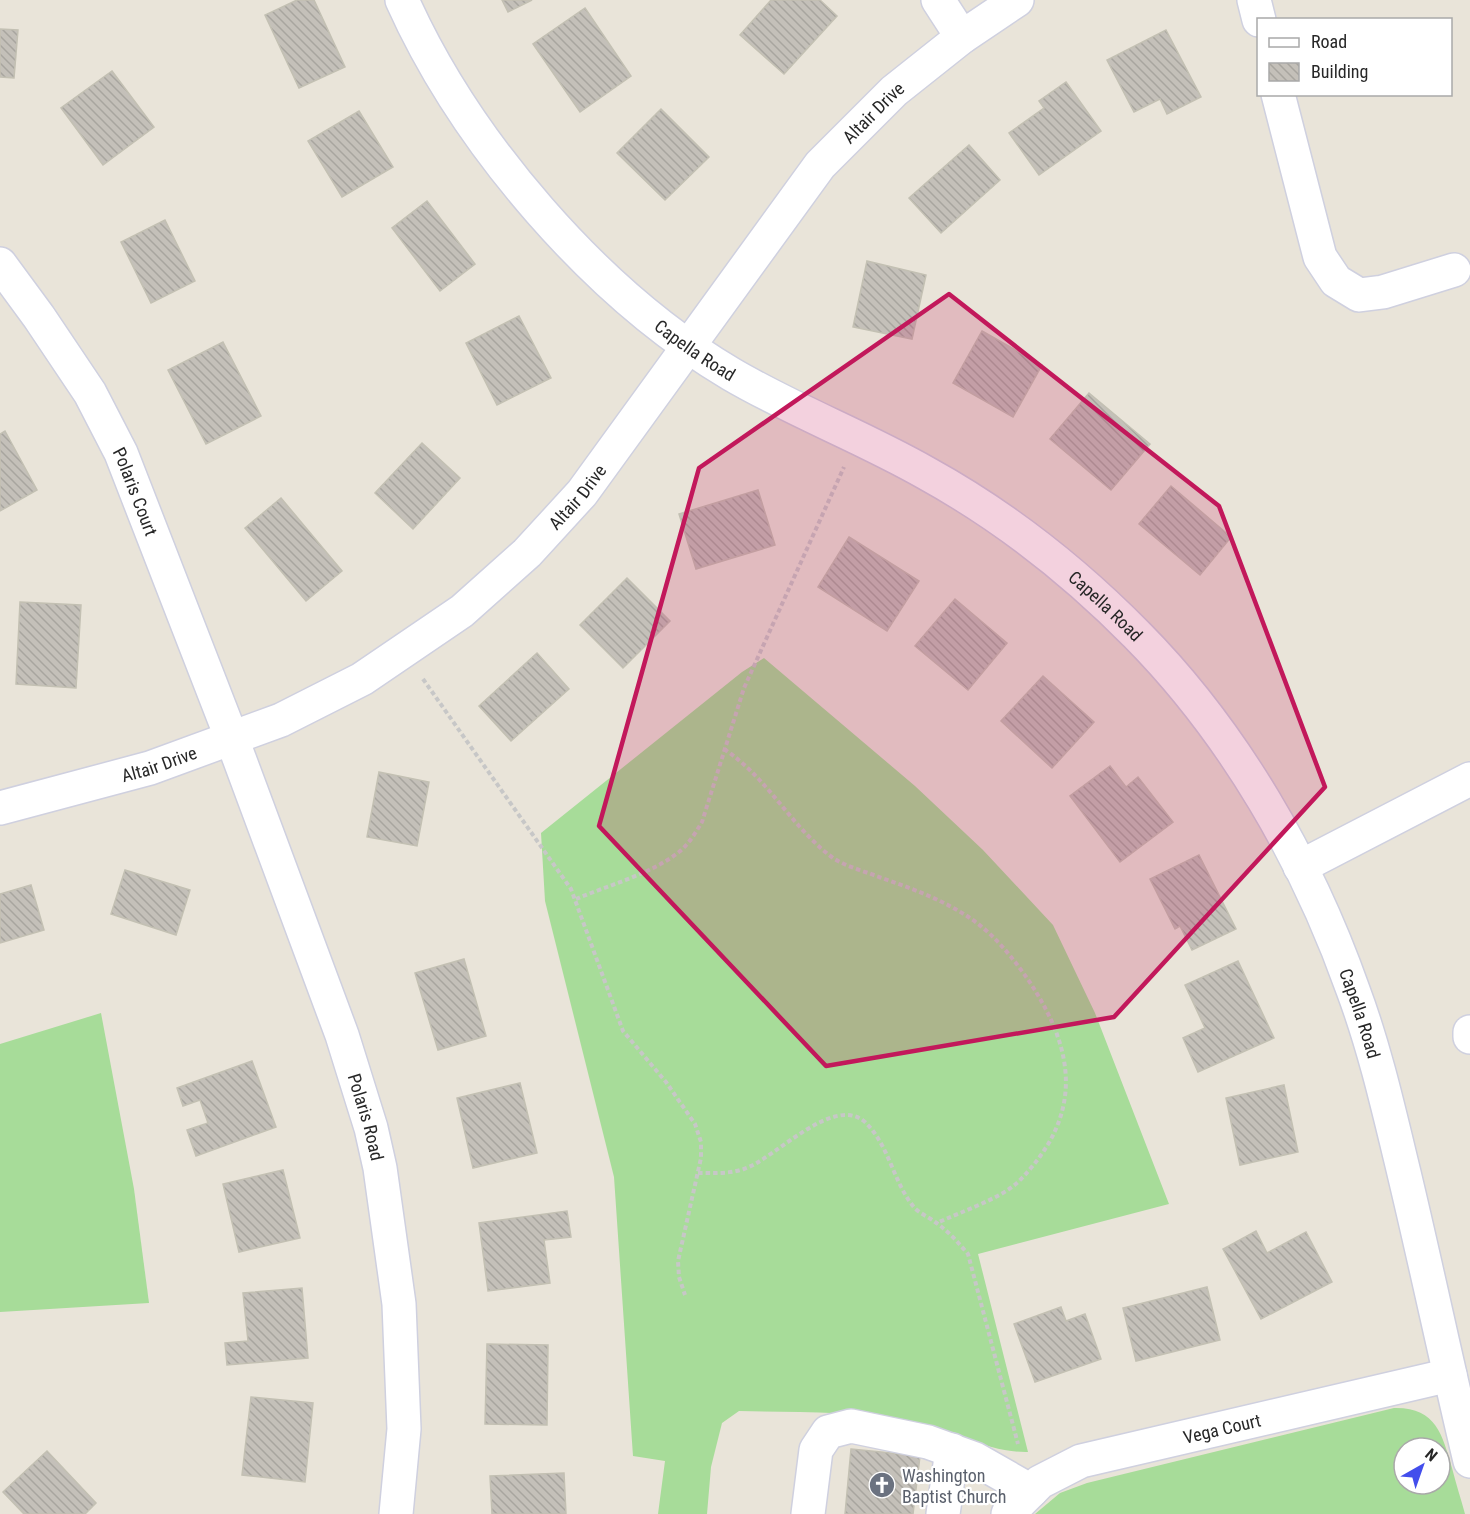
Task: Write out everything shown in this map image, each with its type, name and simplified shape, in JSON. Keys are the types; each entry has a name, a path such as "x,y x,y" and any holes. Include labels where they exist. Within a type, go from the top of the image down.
{"street":[{"name":"Capella Road","path":"402,0 423,43 469,118 529,198 640,309 730,373 922,470 983,506 1034,542 1137,635 1179,682 1218,733 1258,792 1300,867 1353,988 1375,1056 1470,1461"},
{"path":"938,0 962,37"},
{"name":"Altair Drive","path":"0,808 150,768 232,739 322,701 362,679 493,586 556,523 604,464 820,165 894,91 962,37 1017,0"},
{"path":"1254,0 1258,18"},
{"path":"1279,96 1320,256 1336,281 1359,295 1383,292 1454,270"},
{"name":"Polaris Court","path":"0,264 39,316 90,393 121,453 232,739"},
{"name":"Polaris Road","path":"232,739 333,1009 371,1128 380,1168 398,1293 402,1346 404,1429 396,1514"},
{"path":"1300,867 1470,779"},
{"path":"1470,1032 1470,1037"},
{"name":"Vega Court","path":"1008,1514 1040,1482 1081,1461 1450,1375"},
{"path":"808,1514 816,1450 828,1432 851,1426 928,1442 952,1450 975,1459 1030,1491"},
{"path":"943,1514 952,1450"}],"path":[{"path":"576,899 663,863 681,851 702,822 744,688 857,439"},
{"path":"403,651 559,871 576,899 623,1031 666,1082 695,1124 701,1142 698,1173 678,1261 679,1277 685,1295"},
{"path":"724,749 747,765 808,835 834,858 946,903 988,932 1021,970 1043,1002 1058,1034 1067,1068 1066,1092 1057,1127 1017,1184 937,1223"},
{"path":"698,1173 723,1174 744,1169 764,1160 818,1122 834,1116 851,1114 864,1122 880,1141 914,1207 956,1239 968,1254 1030,1491"}],"highlighted area":[{"path":"949,294 1219,506 1325,787 1114,1017 826,1066 599,826 699,468"}],"green space":[{"path":"764,658 915,786 983,850 1053,925 1095,1013 1169,1204 978,1254 1028,1452 999,1449 928,1426 892,1418 848,1414 739,1411 722,1423 711,1467 707,1514 658,1514 665,1461 633,1456 614,1177 545,901 541,833 742,672"},
{"path":"101,1013 134,1189 149,1303 0,1312 0,1044"},
{"path":"1394,1408 1419,1412 1435,1425 1441,1436 1392,1436 1392,1496 1452,1496 1452,1470 1465,1514 1035,1514 1060,1493 1087,1483"}],"building":[{"path":"297,0 314,0 345,67 299,88 265,15"},
{"path":"502,0 532,0 508,12"},
{"path":"771,0 820,0 837,16 784,74 740,35"},
{"path":"585,8 631,76 580,112 533,44"},
{"path":"0,29 18,30 14,78 0,77"},
{"path":"1166,30 1201,97 1167,114 1160,99 1134,112 1107,60"},
{"path":"112,71 154,127 103,165 61,108"},
{"path":"1066,82 1101,131 1039,175 1009,133 1044,108 1039,101"},
{"path":"661,109 709,157 665,200 617,153"},
{"path":"359,111 393,167 342,197 308,141"},
{"path":"969,145 1000,180 941,233 909,198"},
{"path":"427,201 475,264 440,291 392,228"},
{"path":"165,220 195,281 151,303 121,242"},
{"path":"867,261 926,275 912,339 853,327"},
{"path":"519,316 551,378 497,405 466,343"},
{"path":"982,331 1042,365 1013,417 953,383"},
{"path":"223,342 261,416 206,444 168,370"},
{"path":"1089,393 1150,444 1111,490 1050,439"},
{"path":"5,431 37,490 0,511 0,434"},
{"path":"422,443 460,478 413,529 375,493"},
{"path":"1171,486 1231,537 1200,575 1139,524"},
{"path":"758,490 775,545 696,569 679,514"},
{"path":"281,498 342,571 306,601 245,528"},
{"path":"849,537 919,581 887,631 818,587"},
{"path":"627,578 670,621 623,668 580,625"},
{"path":"955,599 1007,643 968,690 915,646"},
{"path":"20,602 81,605 76,688 16,684"},
{"path":"537,653 569,689 511,741 479,706"},
{"path":"1043,676 1094,722 1052,768 1001,721"},
{"path":"1110,766 1126,787 1138,777 1173,822 1120,862 1070,796"},
{"path":"379,772 429,782 417,846 367,837"},
{"path":"1199,855 1236,929 1192,950 1180,926 1175,929 1150,879"},
{"path":"125,870 190,890 176,935 111,914"},
{"path":"31,885 44,930 0,943 0,894"},
{"path":"464,959 486,1036 438,1050 415,973"},
{"path":"1238,961 1274,1038 1198,1072 1183,1038 1205,1028 1185,985"},
{"path":"252,1061 276,1127 196,1156 187,1130 208,1123 200,1100 183,1106 177,1088"},
{"path":"520,1083 537,1153 473,1168 457,1098"},
{"path":"1284,1085 1298,1152 1240,1165 1226,1098"},
{"path":"283,1170 300,1238 239,1252 223,1184"},
{"path":"567,1211 571,1237 544,1240 550,1283 488,1291 479,1223"},
{"path":"1256,1231 1267,1253 1306,1232 1332,1282 1261,1319 1223,1249"},
{"path":"1207,1287 1220,1340 1136,1361 1123,1308"},
{"path":"302,1288 308,1358 227,1365 225,1343 248,1341 243,1293"},
{"path":"1061,1307 1066,1321 1085,1314 1101,1359 1035,1382 1014,1324"},
{"path":"487,1344 548,1345 547,1425 485,1424"},
{"path":"251,1397 313,1403 305,1482 242,1475"},
{"name":"Washington Baptist Church","path":"851,1449 920,1456 913,1514 845,1514"},
{"path":"47,1451 96,1503 85,1514 24,1514 3,1492"},
{"path":"564,1473 566,1514 492,1514 490,1476"}],"place":[{"name":"Washington Baptist Church","path":"882,1485"}]}
